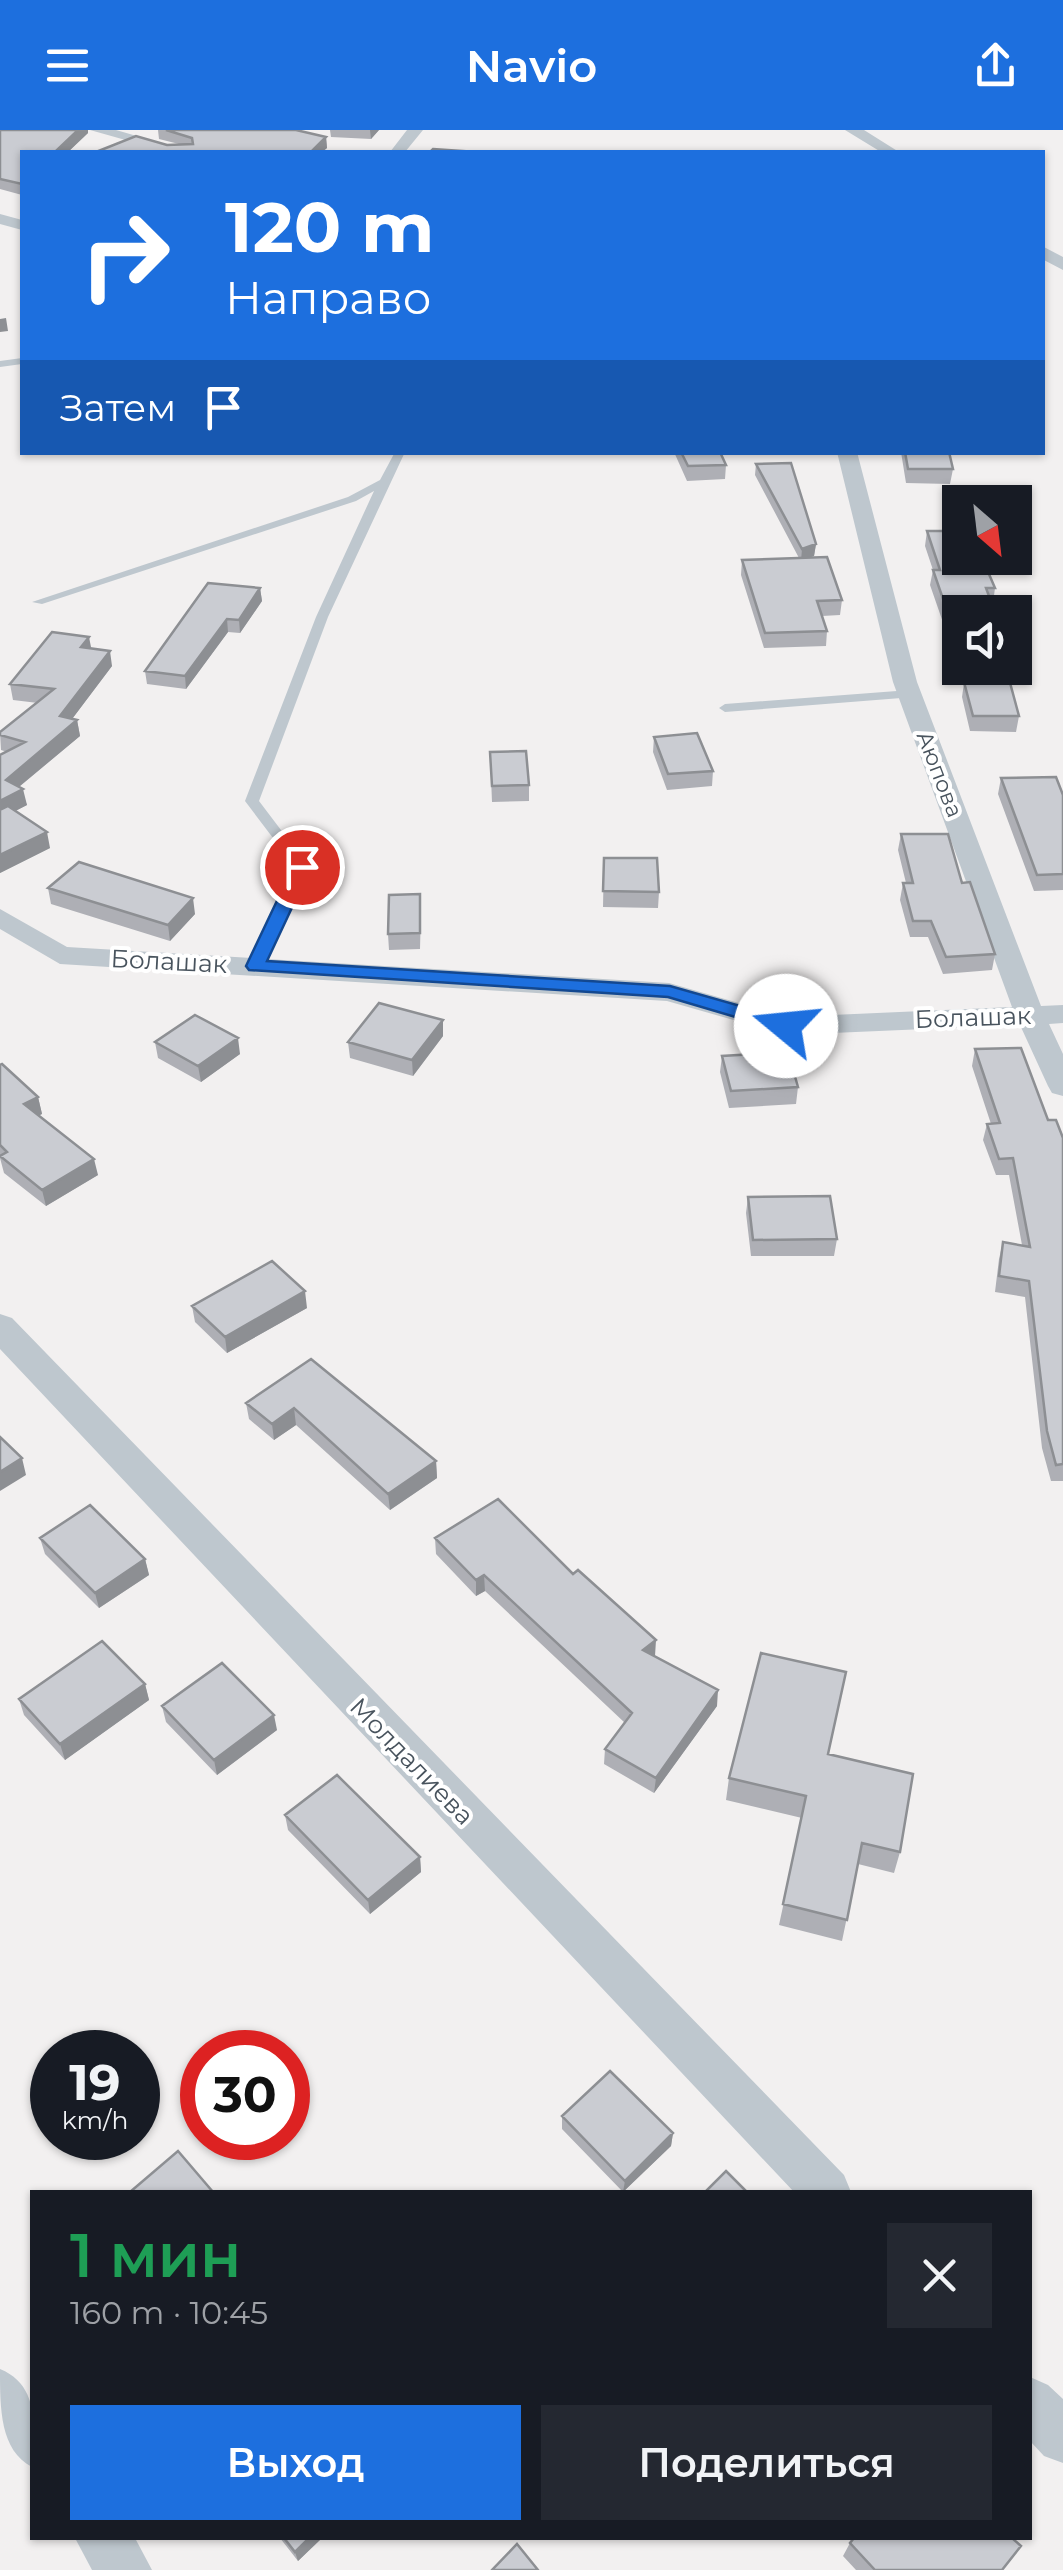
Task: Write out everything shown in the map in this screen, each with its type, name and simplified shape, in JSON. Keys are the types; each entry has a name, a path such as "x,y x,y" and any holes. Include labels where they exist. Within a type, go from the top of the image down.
{"street":[{"path":"98,130 176,150"},
{"path":"399,150 415,130"},
{"path":"853,130 887,150"},
{"name":"Аюпова","path":"848,455 910,694 1029,1013 1063,1086"},
{"name":"Болашак","path":"0,917 60,954 670,992 786,1026 1063,1014"},
{"name":"Молдалиева","path":"0,1328 825,2190"},
{"path":"0,2395 30,2437"},
{"path":"1032,2405 1063,2437"},
{"path":"104,2540 126,2570"}],"lane":[{"path":"255,966 302,867 252,801 322,617 398,455"},
{"path":"38,602 352,499 384,482"},
{"path":"726,708 910,694"}],"building":[{"path":"0,130 78,130 57,150 20,150 20,184 0,179"},
{"path":"166,130 296,130 326,137 313,150 101,150 136,136 167,145 193,144 192,138"},
{"path":"682,455 721,455 726,465 688,466"},
{"path":"906,455 950,455 953,469 908,469"},
{"path":"791,463 816,544 802,549 756,464"},
{"path":"927,531 942,531 942,575 989,575 995,588 986,588 989,595 942,596 933,570 940,570"},
{"path":"827,557 842,600 817,601 827,631 765,633 742,560"},
{"path":"208,583 260,588 239,620 227,619 185,676 145,671"},
{"path":"52,632 89,637 81,647 110,651 60,716 77,720 6,780 23,789 0,801 0,755 25,742 0,732 54,689 10,684"},
{"path":"965,685 1011,685 1019,716 973,716"},
{"path":"697,733 713,771 668,774 654,737"},
{"path":"526,751 529,785 492,786 490,752"},
{"path":"1056,777 1063,795 1063,874 1037,875 1001,778"},
{"path":"8,806 47,832 0,855 0,810"},
{"path":"901,834 948,834 962,883 970,882 995,954 946,957 931,921 913,921 903,883 913,883"},
{"path":"604,858 657,858 659,892 603,891"},
{"path":"79,862 193,898 168,925 48,888"},
{"path":"420,894 420,933 388,934 389,895"},
{"path":"379,1003 443,1020 412,1060 348,1042"},
{"path":"195,1015 238,1038 198,1066 155,1042"},
{"path":"1021,1048 1048,1120 1056,1120 1063,1138 1063,1464 1056,1465 1047,1431 1029,1281 999,1276 1003,1242 1030,1247 1013,1158 999,1159 987,1124 1000,1123 975,1049"},
{"path":"788,1052 798,1087 731,1091 722,1056"},
{"path":"2,1064 38,1097 24,1104 94,1159 42,1190 0,1156 7,1152 0,1145"},
{"path":"830,1196 837,1239 753,1240 748,1197"},
{"path":"272,1261 305,1291 225,1337 192,1306"},
{"path":"311,1359 436,1461 388,1494 294,1408 272,1424 246,1403"},
{"path":"0,1437 22,1458 0,1472"},
{"path":"498,1499 573,1574 578,1570 656,1640 643,1650 718,1690 656,1778 605,1749 632,1713 484,1575 476,1580 435,1538"},
{"path":"90,1505 145,1559 95,1593 40,1538"},
{"path":"102,1641 145,1684 60,1744 19,1699"},
{"path":"761,1653 846,1672 828,1754 913,1774 900,1852 862,1843 847,1920 783,1904 806,1796 729,1778"},
{"path":"222,1663 274,1715 214,1760 162,1706"},
{"path":"337,1775 420,1857 368,1900 285,1815"},
{"path":"610,2071 673,2133 625,2181 562,2116"},
{"path":"178,2151 180,2160 186,2160 211,2190 132,2190"},
{"path":"726,2171 745,2190 707,2190"},
{"path":"286,2540 307,2540 295,2552"},
{"path":"1014,2540 1021,2546 1002,2570 875,2570 850,2543"},
{"path":"517,2544 538,2570 492,2570"}],"route":[{"path":"302,867 255,966 670,992 786,1026"}]}
